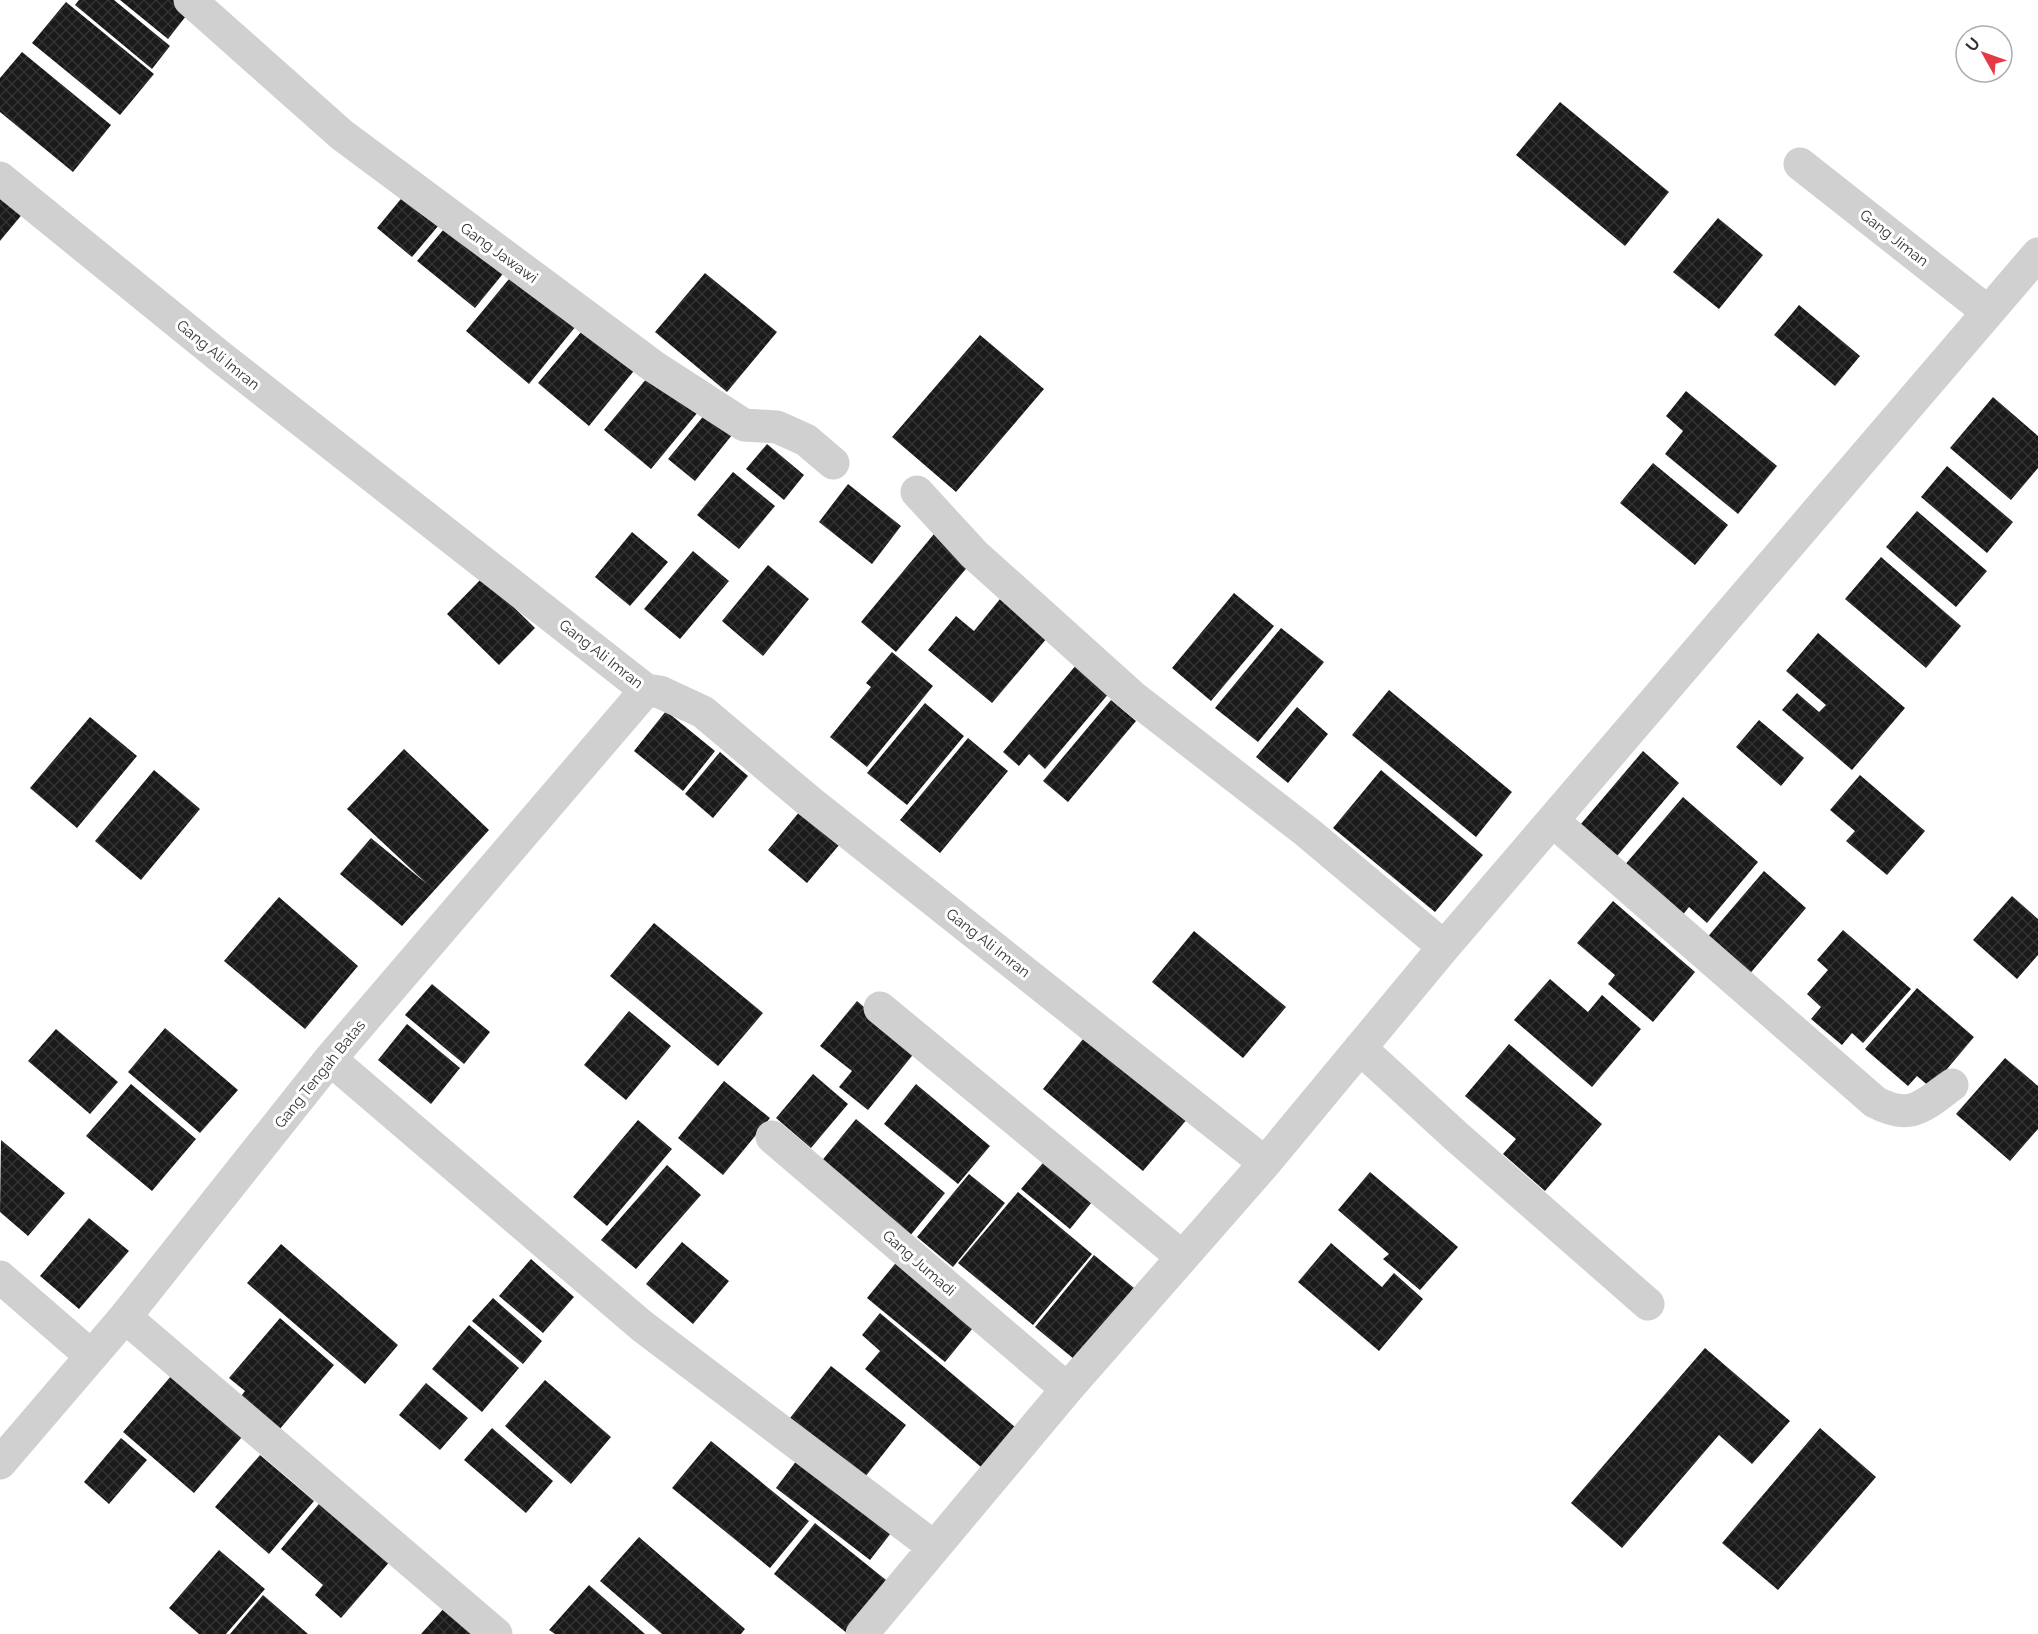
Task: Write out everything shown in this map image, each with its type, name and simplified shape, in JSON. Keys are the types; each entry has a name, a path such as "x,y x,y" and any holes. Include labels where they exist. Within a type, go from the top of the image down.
{"street":[{"name":"Gang Jawawi","path":"190,0 342,135 653,366 744,425 777,427 806,440 834,463"},
{"name":"Gang Jiman","path":"1800,164 1988,312"},
{"name":"Gang Ali Imran","path":"0,178 223,360 646,690 660,692 703,712 810,802 1265,1162"},
{"path":"862,1634 1067,1389 1265,1162 1444,947 2038,254"},
{"path":"917,492 974,554 1133,697 1307,832 1444,947"},
{"name":"Gang Tengah Batas","path":"0,1462 124,1317 330,1059 646,690"},
{"path":"1553,820 1875,1102 1893,1111 1919,1109 1952,1085"},
{"path":"880,1008 1181,1256"},
{"path":"1360,1048 1457,1137 1648,1304"},
{"path":"330,1059 642,1326 934,1547"},
{"name":"Gang Jumadi","path":"772,1137 1067,1389"},
{"path":"0,1277 90,1355"},
{"path":"124,1317 496,1634"}],"building":[{"path":"79,0 114,0 170,46 152,69 75,5"},
{"path":"120,0 176,0 190,11 168,39"},
{"path":"66,2 154,74 120,115 32,43"},
{"path":"22,52 111,125 73,172 0,112 0,78"},
{"path":"1560,102 1669,192 1625,246 1516,155"},
{"path":"0,183 29,206 0,241"},
{"path":"409,189 444,219 412,257 377,228"},
{"path":"1718,218 1763,255 1719,309 1673,272"},
{"path":"449,223 506,270 475,308 417,261"},
{"path":"705,273 777,332 727,392 655,332"},
{"path":"513,274 576,326 529,384 466,331"},
{"path":"1799,305 1860,356 1835,386 1774,335"},
{"path":"587,325 637,367 589,426 538,383"},
{"path":"980,335 1044,389 956,492 892,437"},
{"path":"652,372 698,412 651,469 604,430"},
{"path":"1686,391 1777,466 1738,514 1665,454 1683,431 1666,416"},
{"path":"1993,397 2038,436 2038,468 2011,500 1950,448"},
{"path":"706,413 732,435 695,481 668,459"},
{"path":"767,444 804,475 784,500 746,469"},
{"path":"1653,463 1728,525 1695,565 1620,503"},
{"path":"1947,466 2013,522 1987,553 1921,497"},
{"path":"733,472 775,506 739,549 697,515"},
{"path":"848,484 901,526 872,564 819,522"},
{"path":"1917,511 1987,571 1956,607 1886,547"},
{"path":"632,532 668,562 630,606 595,577"},
{"path":"934,534 970,564 896,652 861,622"},
{"path":"693,551 729,581 680,639 644,609"},
{"path":"1881,557 1961,626 1926,668 1845,599"},
{"path":"768,565 809,599 763,656 722,621"},
{"path":"483,577 535,628 499,665 447,614"},
{"path":"1234,593 1274,626 1211,701 1172,668"},
{"path":"1000,599 1047,638 992,703 928,650 956,616 974,631"},
{"path":"1281,628 1324,662 1258,742 1215,708"},
{"path":"1818,633 1905,708 1852,770 1782,710 1797,693 1819,712 1826,705 1786,671"},
{"path":"892,652 933,686 867,767 830,737 871,687 866,683"},
{"path":"1077,664 1110,692 1045,769 1029,754 1019,766 1003,752"},
{"path":"1389,690 1512,792 1476,837 1352,735"},
{"path":"1111,700 1136,721 1068,802 1043,781"},
{"path":"925,703 964,736 907,805 867,773"},
{"path":"1297,707 1328,734 1288,783 1256,757"},
{"path":"666,711 715,751 683,791 634,751"},
{"path":"90,717 137,756 77,828 30,788"},
{"path":"1759,720 1804,758 1781,786 1736,747"},
{"path":"968,738 1008,771 940,853 900,820"},
{"path":"404,749 489,830 402,926 340,874 371,838 427,884 347,809"},
{"path":"1643,751 1679,783 1612,862 1575,831"},
{"path":"720,752 748,776 713,818 685,794"},
{"path":"154,770 200,809 141,880 95,841"},
{"path":"1381,770 1483,855 1435,912 1333,828"},
{"path":"1860,775 1925,831 1887,875 1846,841 1855,831 1830,810"},
{"path":"1683,797 1758,862 1707,923 1689,907 1681,917 1623,867"},
{"path":"805,805 845,838 807,883 768,850"},
{"path":"1764,871 1806,908 1747,977 1705,940"},
{"path":"2012,896 2038,919 2038,955 2017,979 1973,940"},
{"path":"279,897 358,966 305,1029 224,961"},
{"path":"1613,901 1695,972 1653,1022 1608,984 1615,975 1577,943"},
{"path":"654,923 763,1013 718,1066 610,976"},
{"path":"1843,930 1911,989 1863,1043 1852,1033 1842,1045 1811,1019 1821,1007 1807,994 1828,970 1817,960"},
{"path":"1194,931 1286,1007 1243,1058 1152,982"},
{"path":"1550,979 1588,1012 1602,995 1641,1029 1592,1087 1514,1020"},
{"path":"432,984 490,1032 464,1064 405,1015"},
{"path":"1917,988 1974,1037 1931,1088 1917,1076 1908,1086 1865,1049"},
{"path":"857,1001 916,1051 868,1110 839,1087 852,1071 820,1046"},
{"path":"629,1011 671,1046 626,1100 584,1065"},
{"path":"407,1024 460,1068 431,1104 378,1060"},
{"path":"165,1028 238,1090 200,1133 128,1072"},
{"path":"56,1029 118,1082 90,1114 28,1061"},
{"path":"1087,1034 1188,1118 1143,1171 1043,1089"},
{"path":"1509,1044 1602,1124 1545,1191 1503,1154 1516,1139 1465,1096"},
{"path":"2005,1058 2038,1086 2038,1129 2010,1161 1956,1114"},
{"path":"813,1074 848,1104 811,1148 776,1118"},
{"path":"724,1081 770,1118 723,1175 678,1138"},
{"path":"131,1084 196,1139 152,1191 86,1136"},
{"path":"916,1084 990,1146 958,1184 884,1124"},
{"path":"856,1119 945,1193 909,1237 820,1163"},
{"path":"638,1120 672,1149 607,1226 573,1197"},
{"path":"1,1140 65,1193 28,1236 0,1212"},
{"path":"1048,1157 1096,1197 1070,1229 1021,1189"},
{"path":"667,1165 701,1195 636,1269 601,1240"},
{"path":"1370,1172 1458,1247 1420,1290 1383,1259 1389,1254 1338,1210"},
{"path":"969,1174 1005,1203 953,1267 917,1237"},
{"path":"1018,1192 1092,1254 1033,1325 958,1263"},
{"path":"89,1218 129,1251 79,1309 40,1276"},
{"path":"682,1242 729,1281 693,1324 646,1284"},
{"path":"1331,1243 1382,1287 1394,1273 1423,1299 1379,1351 1298,1282"},
{"path":"281,1244 398,1345 365,1384 247,1283"},
{"path":"1094,1255 1134,1288 1074,1359 1035,1327"},
{"path":"531,1259 574,1297 543,1333 499,1296"},
{"path":"899,1259 977,1323 945,1362 867,1298"},
{"path":"493,1298 542,1341 523,1364 472,1321"},
{"path":"880,1313 1021,1432 987,1472 865,1369 880,1351 862,1335"},
{"path":"280,1318 334,1365 273,1437 235,1404 245,1391 229,1378"},
{"path":"469,1325 519,1368 482,1412 432,1369"},
{"path":"1705,1348 1790,1421 1752,1464 1719,1435 1622,1548 1571,1503"},
{"path":"831,1366 906,1425 865,1477 790,1418"},
{"path":"171,1376 242,1437 194,1493 123,1432"},
{"path":"545,1380 611,1437 571,1484 505,1426"},
{"path":"426,1383 468,1418 440,1450 399,1415"},
{"path":"492,1428 553,1481 526,1513 464,1460"},
{"path":"1820,1428 1876,1477 1778,1590 1722,1543"},
{"path":"121,1438 147,1460 109,1504 84,1482"},
{"path":"711,1441 809,1521 770,1568 672,1488"},
{"path":"803,1452 898,1524 870,1560 776,1488"},
{"path":"260,1455 314,1501 269,1554 215,1507"},
{"path":"323,1499 392,1559 341,1618 315,1595 323,1585 281,1549"},
{"path":"815,1523 891,1584 848,1634 774,1574"},
{"path":"639,1537 745,1629 741,1634 662,1634 600,1581"},
{"path":"219,1550 265,1589 226,1634 199,1634 169,1608"},
{"path":"589,1585 645,1634 555,1634 549,1630"},
{"path":"263,1595 308,1634 230,1634"},
{"path":"445,1607 476,1634 421,1634"}]}
